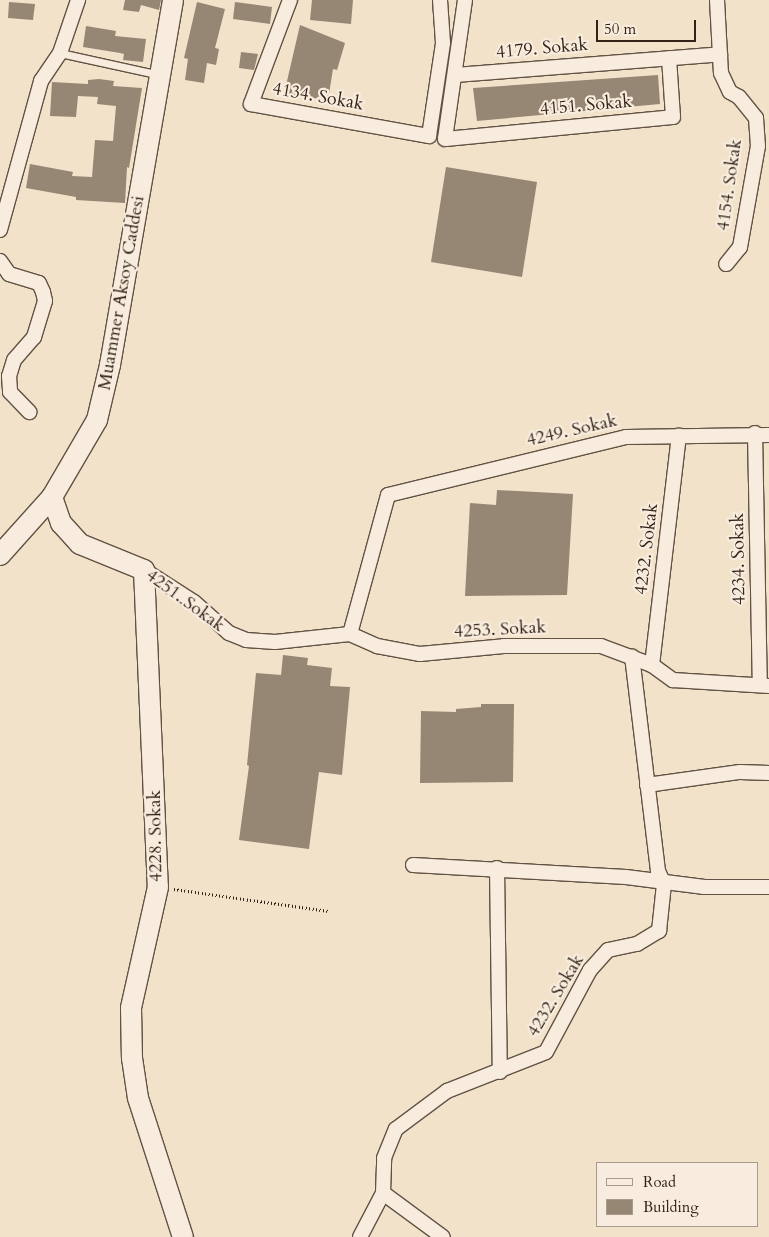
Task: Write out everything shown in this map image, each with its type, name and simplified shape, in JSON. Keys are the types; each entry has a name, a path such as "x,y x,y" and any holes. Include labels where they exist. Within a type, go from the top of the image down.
{"street":[{"path":"0,230 41,81 60,53 78,0"},
{"name":"Muammer Aksoy Caddesi","path":"0,555 52,497 97,420 110,365 173,0"},
{"name":"4134. Sokak","path":"290,0 251,104 429,136 443,43 440,0"},
{"path":"456,75 465,0"},
{"name":"4154. Sokak","path":"717,0 721,73 727,86 756,118 758,146 740,247 726,264"},
{"name":"4179. Sokak","path":"456,75 720,54"},
{"name":"4151. Sokak","path":"456,75 444,139 673,117 669,58"},
{"path":"0,261 10,274 39,283 45,301 34,337 14,360 9,376 10,392 29,412"},
{"name":"4249. Sokak","path":"350,634 388,495 626,437 762,434"},
{"name":"4234. Sokak","path":"762,434 765,686"},
{"name":"4232. Sokak","path":"652,665 679,436"},
{"name":"4251. Sokak","path":"52,497 61,523 80,544 144,570 194,602 229,633 246,640 275,642 350,634"},
{"name":"4228. Sokak","path":"144,570 158,887 130,1008 138,1098 183,1237"},
{"name":"4253. Sokak","path":"350,634 377,646 420,654 504,646 601,646 652,665 673,680 765,686"},
{"name":"4232. Sokak","path":"360,1237 383,1193 384,1158 396,1129 447,1092 546,1052 590,970 608,950 637,944 659,931 664,884 658,871 632,657"},
{"path":"647,785 740,772 769,773"},
{"path":"414,865 496,868 626,877 664,884 769,887"},
{"path":"496,868 500,1072"},
{"path":"383,1193 443,1237"}],"lane":[{"path":"60,53 160,75"}],"path":[{"path":"158,887 328,911"}],"building":[{"path":"125,0 161,0 159,10 141,5 139,12 123,10"},
{"path":"312,0 353,0 351,24 310,20"},
{"path":"9,2 35,4 33,20 8,18"},
{"path":"197,2 225,9 215,48 219,49 216,65 207,63 204,83 185,80 188,59 184,58"},
{"path":"235,2 272,7 270,24 233,19"},
{"path":"300,25 345,43 337,70 333,69 328,100 284,94"},
{"path":"86,26 116,31 115,36 146,39 143,62 123,60 124,54 120,53 83,47"},
{"path":"241,52 258,54 254,70 239,68"},
{"path":"658,75 660,104 477,121 473,88"},
{"path":"88,80 114,81 113,86 142,88 129,168 127,167 125,203 76,200 76,197 26,188 30,164 73,172 72,176 92,177 95,140 113,141 116,106 97,104 98,97 78,96 76,117 50,116 52,82 88,84"},
{"path":"446,167 537,182 522,277 431,262"},
{"path":"497,490 573,494 567,595 465,596 470,503 496,505"},
{"path":"283,655 308,658 307,665 332,668 330,686 350,687 342,775 319,772 309,849 239,840 249,766 247,765 256,673 281,675"},
{"path":"481,704 514,704 513,782 420,783 421,711 456,712 456,709 481,707"}]}
